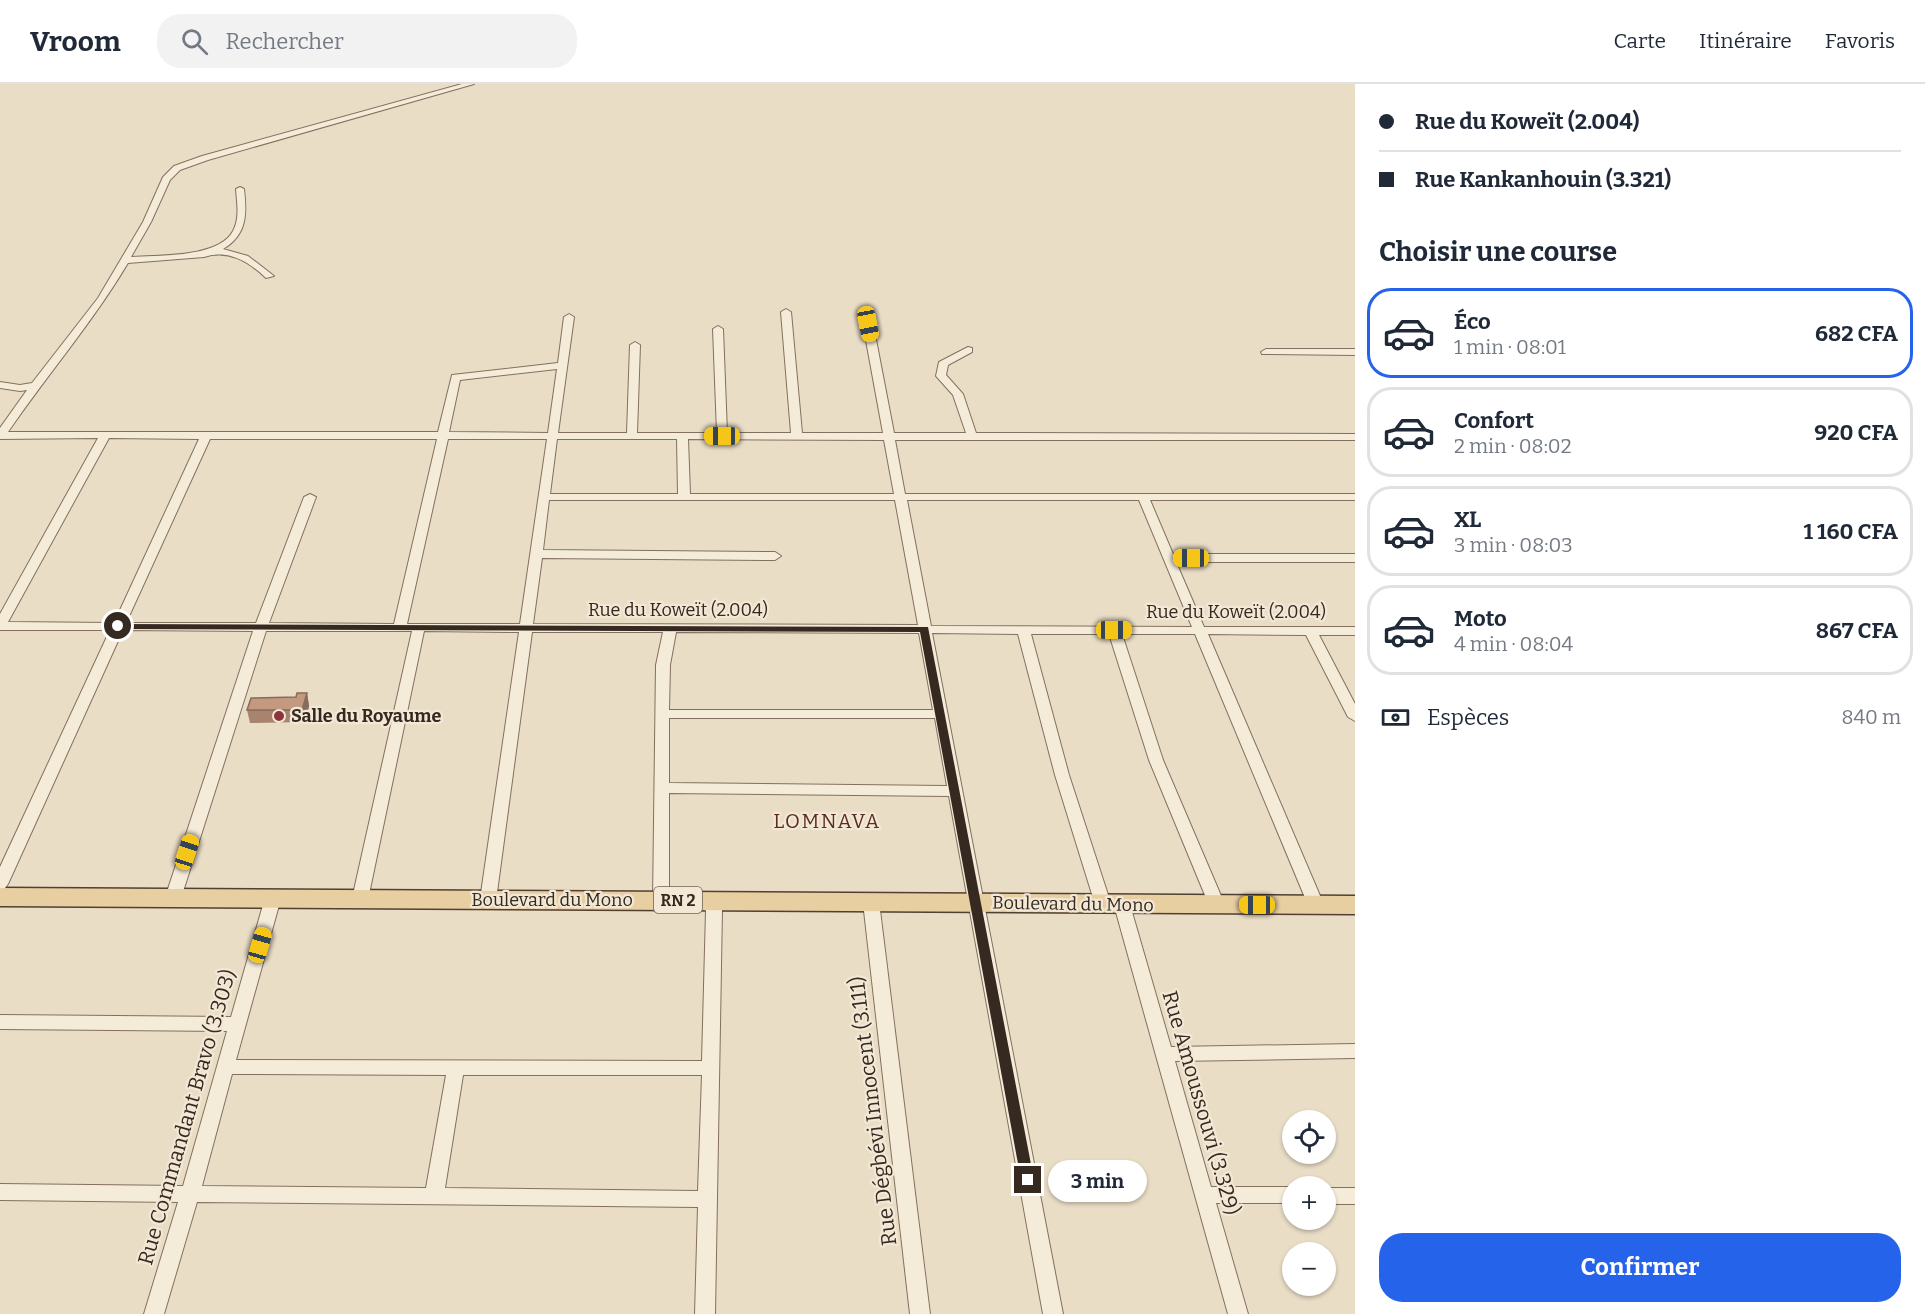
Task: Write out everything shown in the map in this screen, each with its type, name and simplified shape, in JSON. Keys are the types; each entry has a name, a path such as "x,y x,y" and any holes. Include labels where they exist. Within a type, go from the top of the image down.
{"main road":[{"name":"Boulevard du Mono","path":"0,897 173,898 272,902 360,899 661,900 709,904"},
{"name":"Boulevard du Mono","path":"0,904 272,902 976,907 1355,905"},
{"name":"Boulevard du Mono","path":"1116,907 1355,915"}],"street":[{"path":"0,436 35,385 102,299 147,222 166,179 177,168 205,158 470,84"},
{"path":"126,260 204,254 216,250 234,237 240,226 243,213 240,189"},
{"path":"216,250 241,254 255,262 269,276"},
{"path":"786,312 797,436"},
{"path":"488,900 569,317"},
{"path":"868,324 1053,1314"},
{"path":"718,329 722,436"},
{"path":"632,436 635,345"},
{"path":"968,350 943,364 941,375 958,394 972,436"},
{"path":"1266,351 1355,352"},
{"path":"400,627 456,377 508,373 563,365"},
{"path":"0,385 20,388 35,385"},
{"path":"0,436 1355,437"},
{"path":"0,625 105,436"},
{"path":"0,884 205,436"},
{"path":"682,436 684,497"},
{"path":"173,898 261,627 310,497"},
{"path":"544,497 1355,497"},
{"path":"1143,497 1316,905"},
{"path":"536,554 775,556"},
{"path":"1168,558 1355,558"},
{"name":"Rue du Koweït (2.004)","path":"0,625 1355,631"},
{"path":"360,899 419,627"},
{"path":"661,900 663,665 670,628"},
{"name":"Rue Amoussouvi (3.329)","path":"1023,629 1062,775 1116,907 1164,1054 1238,1314"},
{"path":"1114,630 1156,760 1217,905"},
{"path":"1310,630 1355,717"},
{"path":"663,714 940,714"},
{"path":"661,788 955,791"},
{"name":"Rue Commandant Bravo (3.303)","path":"154,1314 227,1067 272,902"},
{"path":"705,1314 711,1068 709,904"},
{"name":"Rue Dégbévi Innocent (3.111)","path":"872,906 920,1314"},
{"path":"0,1022 237,1024"},
{"path":"1164,1054 1355,1051"},
{"path":"227,1067 711,1068"},
{"path":"434,1196 456,1068"},
{"path":"0,1192 708,1199"},
{"path":"1203,1195 1282,1195"},
{"path":"1336,1196 1355,1196"}],"building":[{"path":"297,693 307,693 302,710 247,710 251,698 296,697"}],"place":[{"name":"Salle du Royaume","path":"279,716"}],"district":[{"name":"LOMNAVA","path":"827,821"}],"route":[{"path":"118,626 925,629 1028,1180"}]}
